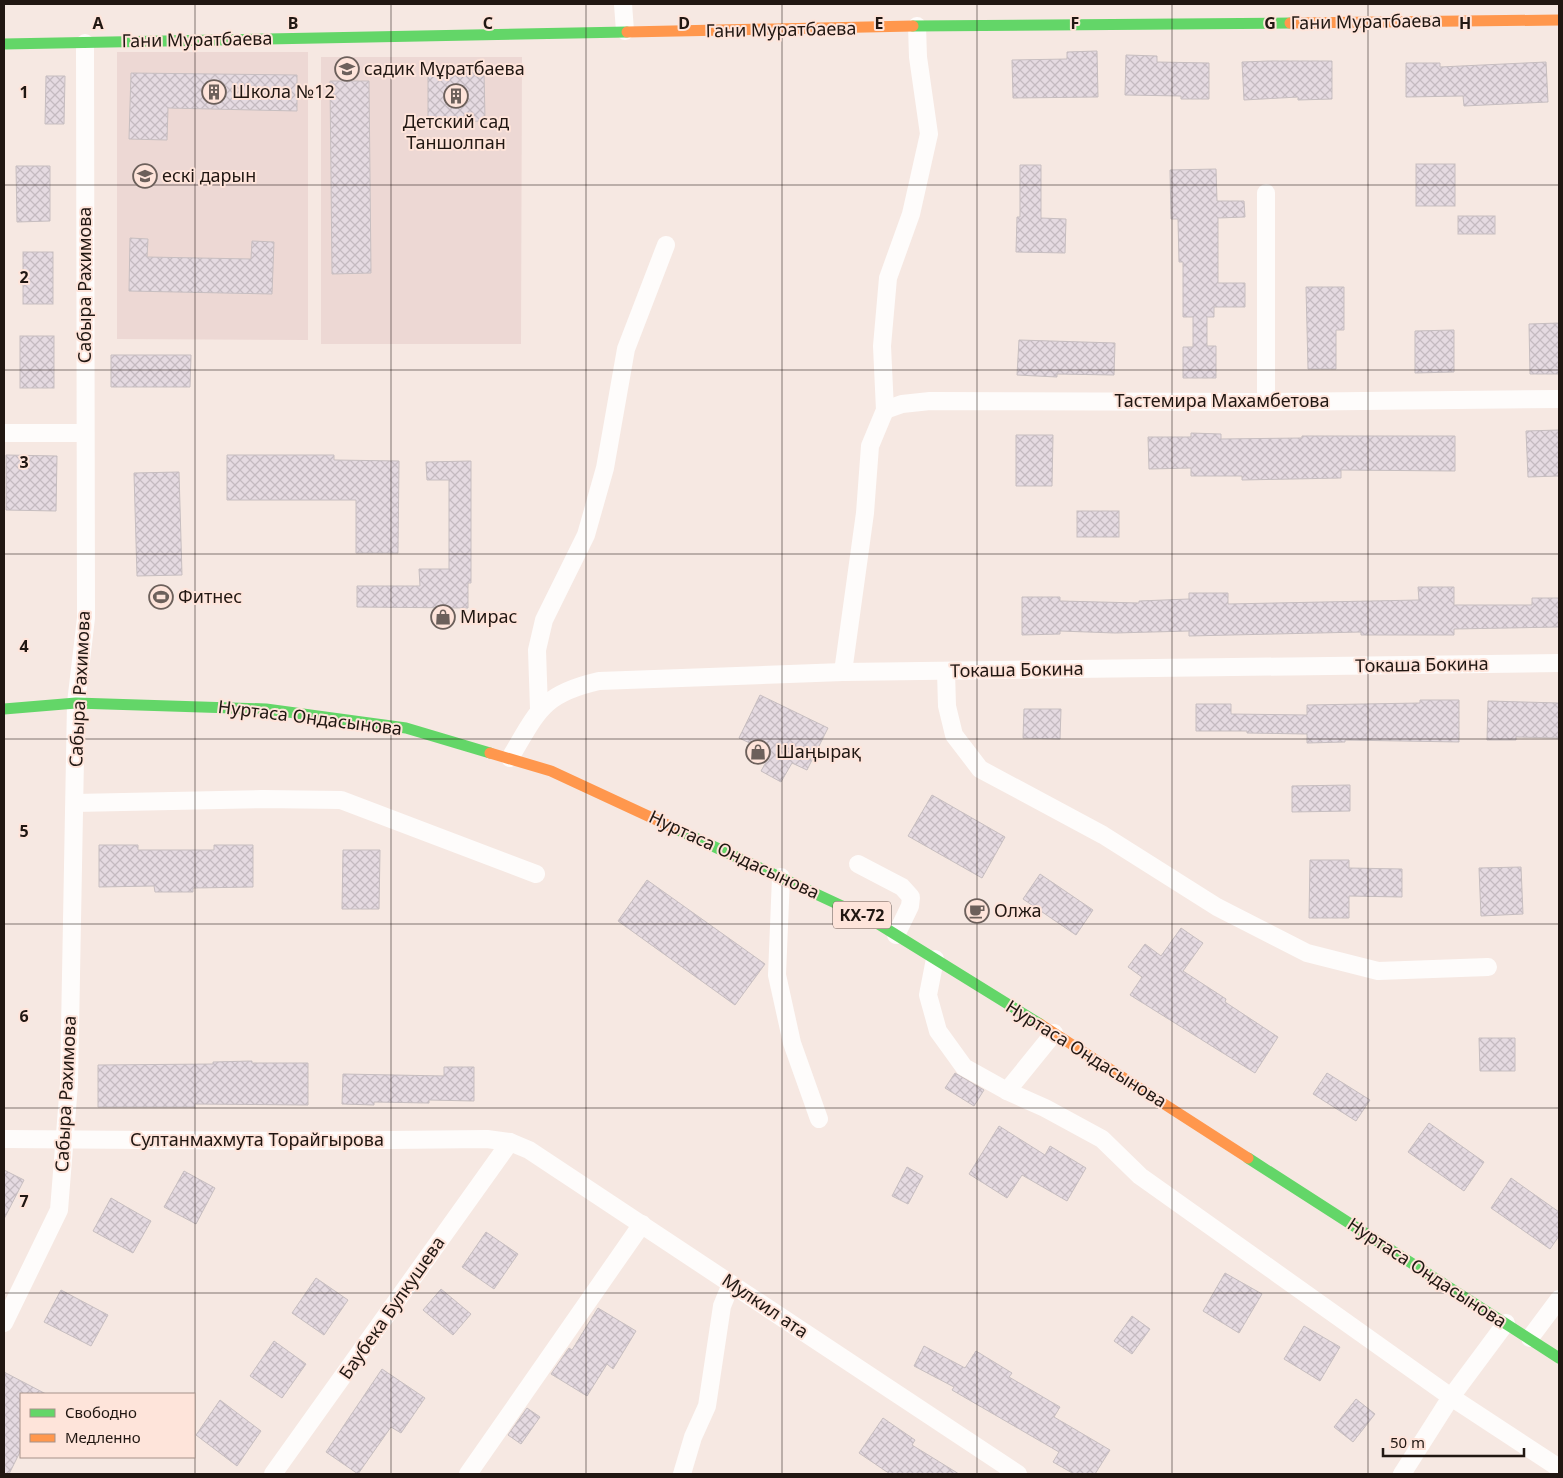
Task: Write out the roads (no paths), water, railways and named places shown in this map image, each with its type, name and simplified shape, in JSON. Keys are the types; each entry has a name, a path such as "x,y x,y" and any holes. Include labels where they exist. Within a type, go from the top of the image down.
{"main road":[{"name":"Гани Муратбаева","path":"4,44 625,31 695,32 917,26 1559,20"},
{"name":"Нуртаса Ондасынова","path":"4,709 76,703 172,705 293,712 406,728 510,758 559,775 872,920 1054,1033 1559,1358"}],"street":[{"path":"623,4 625,31"},
{"path":"843,672 865,513 870,446 885,410 882,346 888,278 911,214 929,134 918,58 917,26"},
{"name":"Сабыра Рахимова","path":"4,1323 59,1210 70,1084 76,703 86,618 84,433 85,43"},
{"path":"1266,193 1266,402"},
{"path":"539,709 537,650 544,620 586,535 605,468 626,350 666,245"},
{"name":"Тастемира Махамбетова","path":"885,410 902,404 930,400 1266,402 1559,399"},
{"path":"4,433 84,433"},
{"name":"Токаша Бокина","path":"510,758 539,709 554,696 574,687 599,681 843,672 1559,663"},
{"path":"946,671 947,706 954,735 980,769 1103,835 1217,907 1307,953 1378,971 1488,967"},
{"path":"75,803 262,799 341,800 536,874"},
{"path":"858,864 902,887 911,897 910,906 896,934"},
{"path":"781,877 777,975 792,1042 819,1119"},
{"path":"935,959 928,995 938,1031 964,1067 1102,1139 1140,1176 1452,1398 1559,1468"},
{"path":"1007,1091 1054,1033"},
{"name":"Султанмахмута Торайгырова","path":"4,1139 488,1139 510,1142"},
{"name":"Мулкил ата","path":"510,1142 529,1150 1018,1474"},
{"name":"Баубека Булкушева","path":"273,1474 510,1142"},
{"path":"468,1474 642,1224"},
{"path":"682,1474 693,1437 707,1406 722,1306 731,1284"},
{"path":"1530,1338 1559,1300"},
{"path":"1402,1474 1452,1398 1506,1323"}],"place":[{"name":"садик Мұратбаева","path":"347,69"},
{"name":"Школа №12","path":"214,92"},
{"name":"Детский сад Таншолпан","path":"456,96"},
{"name":"ескі дарын","path":"145,176"},
{"name":"Фитнес","path":"161,597"},
{"name":"Мирас","path":"443,617"},
{"name":"Шаңырақ","path":"758,752"},
{"name":"Олжа","path":"977,911"}]}
